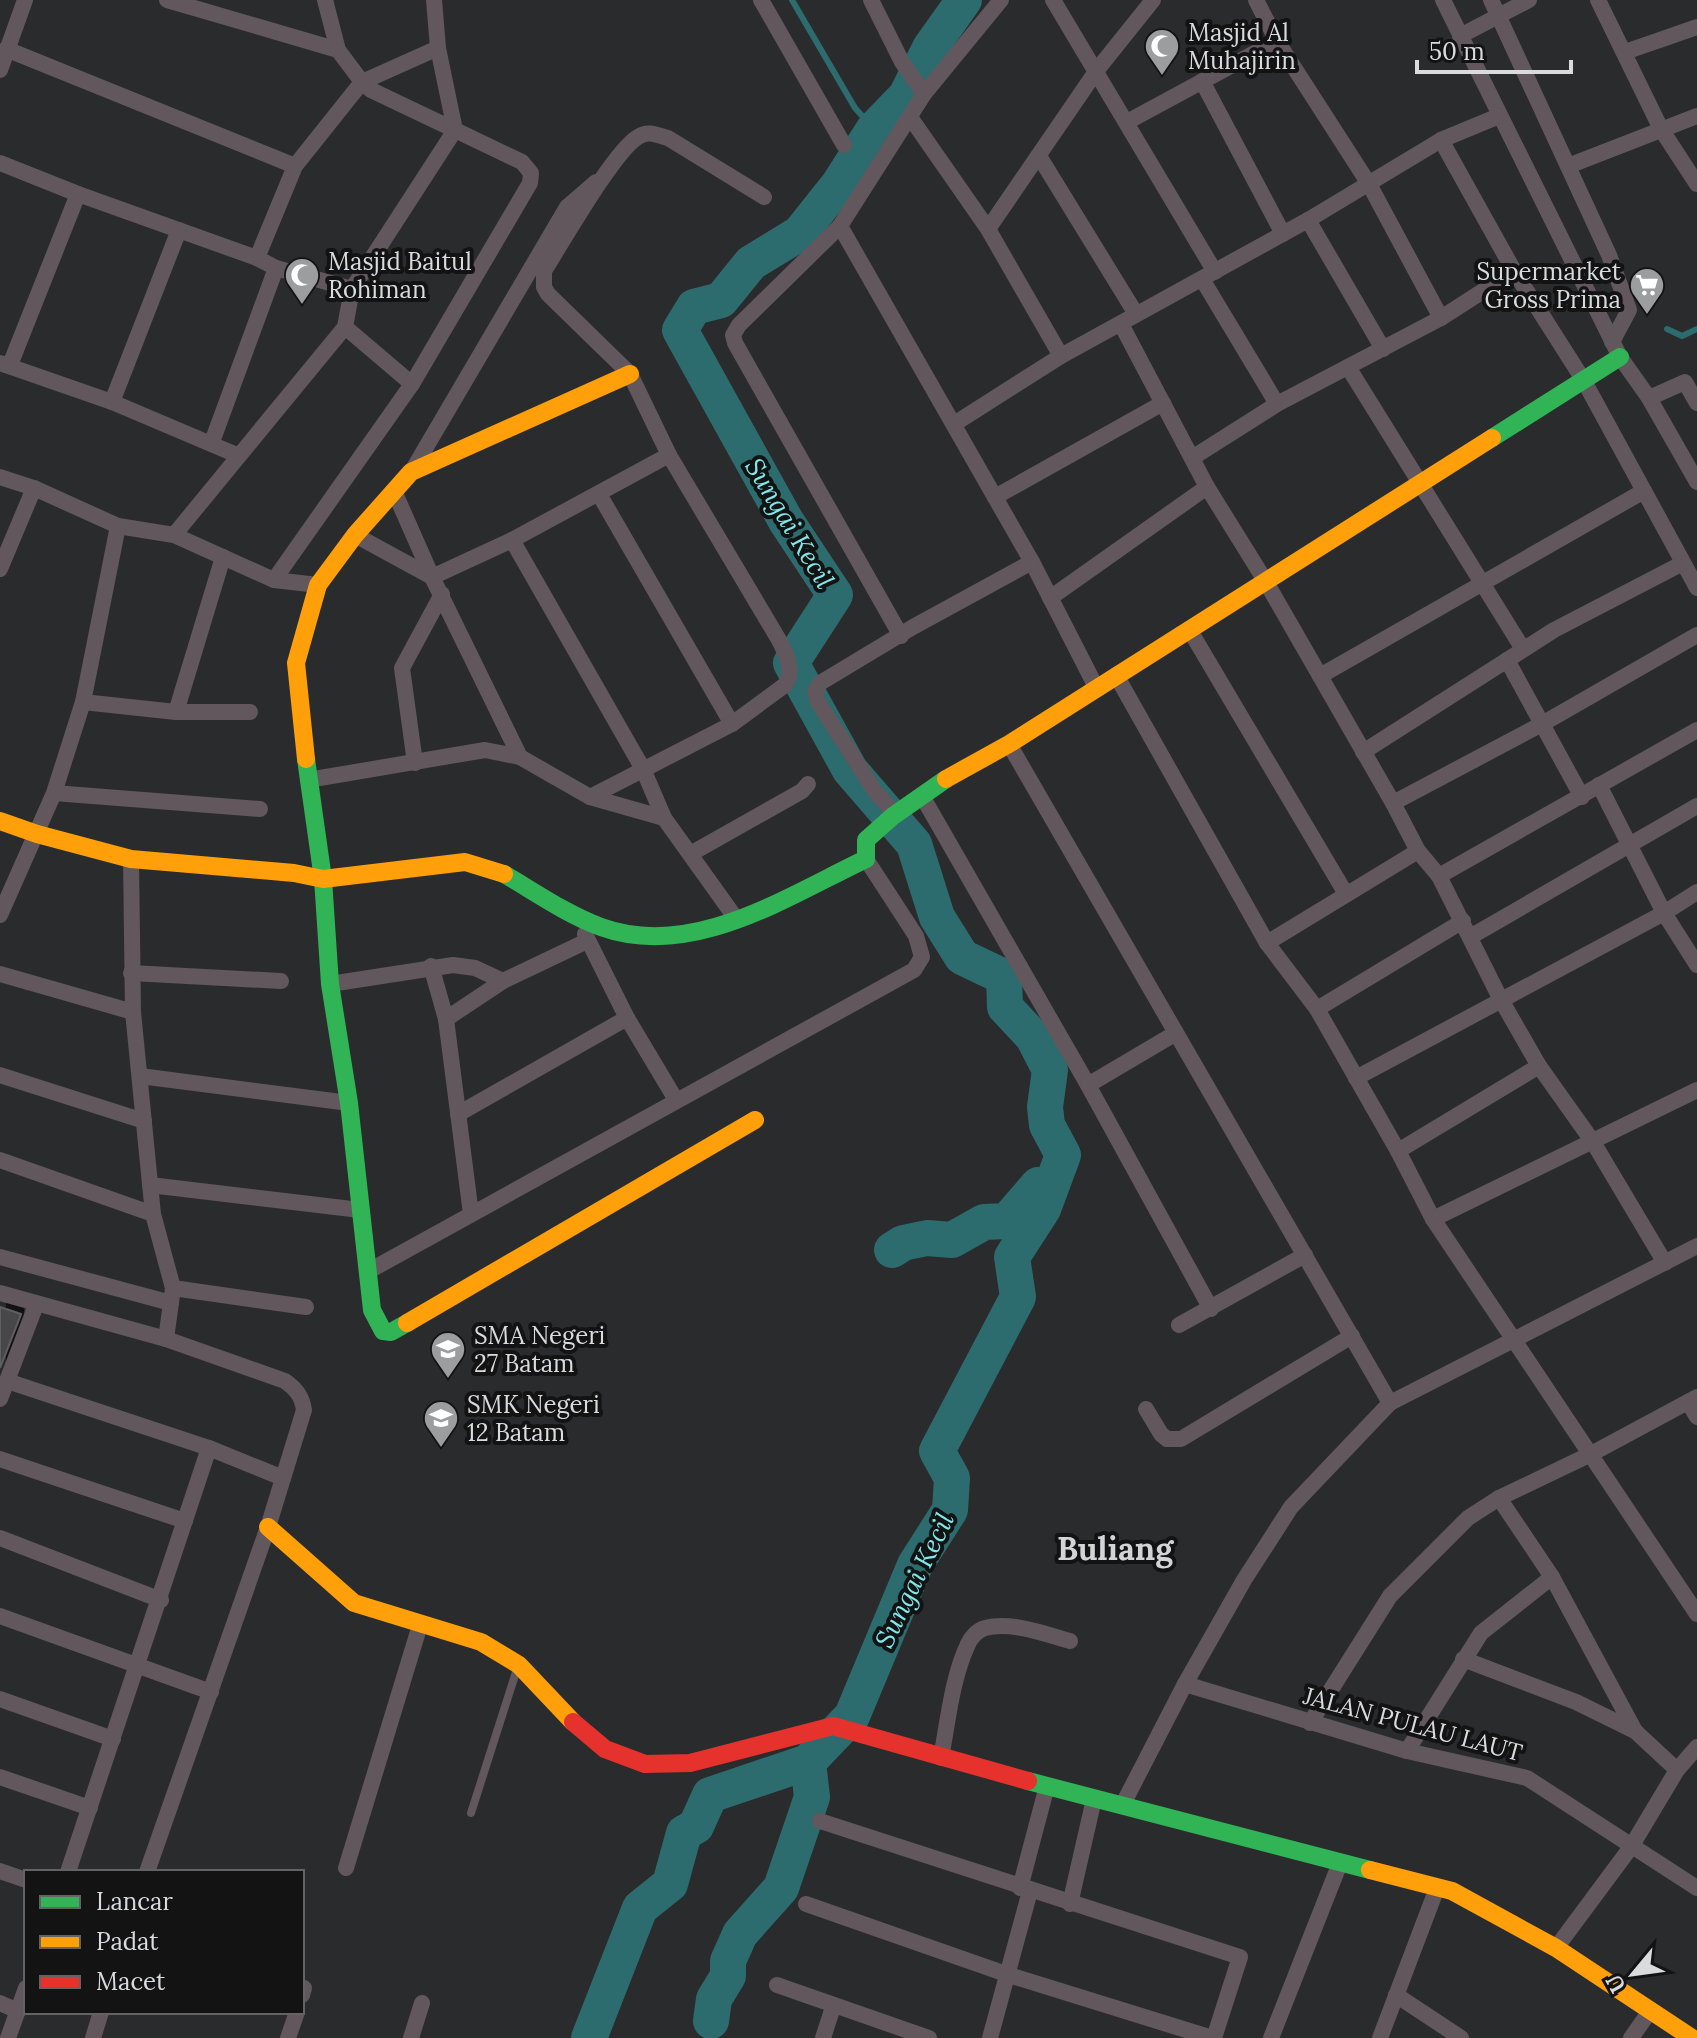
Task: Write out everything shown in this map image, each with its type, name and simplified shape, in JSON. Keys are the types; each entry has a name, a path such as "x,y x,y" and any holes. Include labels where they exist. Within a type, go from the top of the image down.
{"street":[{"path":"0,70 25,0"},
{"path":"167,0 338,50"},
{"path":"274,580 412,384 530,183 531,173 522,162 371,90 338,50 325,0"},
{"path":"174,535 345,327 352,289 455,130 438,48 434,0"},
{"path":"761,0 844,145"},
{"path":"871,0 902,62 920,89"},
{"path":"901,636 733,335 739,325 840,226 910,117 920,89 1001,0"},
{"path":"1053,0 1127,122 1277,404"},
{"path":"988,229 1097,70 1153,0"},
{"path":"1256,0 1277,41 1369,184 1441,318"},
{"path":"1443,0 1616,350 1649,398 1697,482"},
{"path":"1460,36 1494,8 1529,0"},
{"path":"1598,0 1661,129 1697,184"},
{"path":"0,821 131,859 294,873 323,879 465,862 501,873 580,918 604,928 641,935 690,934 737,920 866,850 895,815 941,782 1009,744 1584,381 1616,350 1629,310 1609,255 1494,8"},
{"path":"1625,52 1697,27"},
{"path":"1127,122 1277,41"},
{"path":"257,258 295,166 362,82 438,48"},
{"path":"6,49 295,166"},
{"path":"1202,81 1283,234"},
{"path":"954,424 1061,356 1308,220 1441,140 1499,116"},
{"path":"1568,166 1697,116"},
{"path":"910,117 988,229 1061,356"},
{"path":"590,797 732,724 785,685 789,679 789,663 779,640 669,455 630,374 548,294 544,271 611,168 637,137 652,133 668,138 764,197"},
{"path":"1441,140 1514,271 1584,381 1697,588"},
{"path":"1039,156 1136,314"},
{"path":"0,163 257,258 276,268 352,289"},
{"path":"611,168 567,207 411,472 355,535 318,585 296,663 308,780 323,879 330,984 349,1103 367,1272 372,1310 383,1331 391,1332 755,1120"},
{"path":"78,194 5,364 112,402 237,455"},
{"path":"1308,220 1383,349"},
{"path":"840,226 1032,562 1096,687"},
{"path":"112,402 179,230"},
{"path":"212,442 276,268"},
{"path":"1192,458 1277,404 1441,318 1514,271"},
{"path":"1121,324 1207,487 1266,582 1418,851 1439,876 1500,998 1539,1066 1593,1142 1665,1263"},
{"path":"345,327 412,384"},
{"path":"1348,367 1523,649"},
{"path":"411,472 630,374"},
{"path":"1649,398 1691,379 1697,403"},
{"path":"995,497 1163,403"},
{"path":"432,577 512,540 669,455"},
{"path":"0,477 34,488 118,526 174,535 274,580 318,585"},
{"path":"1050,598 1207,487"},
{"path":"0,569 34,488"},
{"path":"394,491 432,577 520,757"},
{"path":"1320,676 1644,491"},
{"path":"599,494 732,724"},
{"path":"0,915 54,793 83,702 118,526"},
{"path":"355,535 432,577"},
{"path":"512,540 643,769 664,818 737,920"},
{"path":"176,712 223,557"},
{"path":"895,815 876,793 818,702 815,692 820,683 1032,562"},
{"path":"1363,752 1554,630 1683,563"},
{"path":"415,763 402,668 442,594"},
{"path":"1189,629 1346,894"},
{"path":"1393,803 1542,724 1697,635"},
{"path":"1507,660 1582,797"},
{"path":"1116,675 1267,943 1317,1009 1433,1219 1697,1614"},
{"path":"83,702 176,712 250,712"},
{"path":"1439,876 1697,730"},
{"path":"1009,744 1390,1403"},
{"path":"308,780 485,750 520,757 590,797 664,818"},
{"path":"692,853 802,791 808,784"},
{"path":"1599,785 1664,913 1697,965"},
{"path":"54,793 260,809"},
{"path":"922,796 1088,1085 1211,1309"},
{"path":"1317,1009 1697,806"},
{"path":"367,1272 914,970 922,957 916,936 866,850"},
{"path":"1267,943 1418,851"},
{"path":"131,859 133,1012 153,1214 172,1301 166,1336"},
{"path":"1356,1078 1500,998 1664,913 1697,892"},
{"path":"580,918 587,941 627,1018 676,1100"},
{"path":"446,1019 503,981 587,941"},
{"path":"330,984 453,965 475,968 503,981"},
{"path":"431,966 446,1019 471,1214"},
{"path":"131,973 281,981"},
{"path":"0,974 133,1012"},
{"path":"458,1114 627,1018"},
{"path":"1088,1085 1176,1033"},
{"path":"1398,1151 1539,1066"},
{"path":"0,1075 144,1121"},
{"path":"140,1076 349,1103"},
{"path":"1433,1219 1697,1090"},
{"path":"0,1160 153,1214"},
{"path":"150,1185 360,1210"},
{"path":"1122,1806 1185,1684 1244,1580 1291,1507 1390,1403 1697,1246"},
{"path":"1179,1325 1305,1255"},
{"path":"0,1257 172,1301 306,1307"},
{"path":"0,1293 36,1305 166,1336 285,1381 300,1394 304,1410 268,1527 148,1870"},
{"path":"0,1399 36,1305"},
{"path":"1146,1409 1161,1434 1167,1439 1181,1439 1352,1336"},
{"path":"7,1381 209,1448 283,1478"},
{"path":"1310,1723 1390,1596 1468,1518 1499,1498 1694,1406"},
{"path":"69,1870 161,1600 209,1448"},
{"path":"0,1459 185,1521"},
{"path":"1499,1498 1552,1577 1635,1731"},
{"path":"268,1527 354,1603 481,1642 519,1665 567,1717 605,1749 645,1764 690,1763 833,1726 1094,1799 1452,1891 1556,1948 1692,2038"},
{"path":"0,1538 161,1600"},
{"path":"1407,1751 1463,1659 1488,1626 1552,1577"},
{"path":"0,1616 211,1692"},
{"path":"346,1868 420,1625"},
{"path":"941,1758 957,1682 973,1636 983,1628 1002,1626 1070,1641"},
{"path":"1463,1659 1576,1702 1635,1731 1677,1770"},
{"name":"JALAN PULAU LAUT","path":"1185,1684 1407,1751 1527,1778 1697,1888"},
{"path":"0,1699 113,1739"},
{"path":"1556,1948 1631,1847 1677,1770 1697,1747"},
{"path":"0,1777 90,1808"},
{"path":"990,2038 1009,1975 1047,1786"},
{"path":"1070,1904 1094,1799"},
{"path":"806,1904 1009,1975 1213,2038 1240,1957 820,1821"},
{"path":"1271,2038 1340,1863"},
{"path":"0,1871 24,1879"},
{"path":"1380,2038 1437,1888"},
{"path":"777,1985 929,2038"},
{"path":"8,2038 24,1994"},
{"path":"1396,1995 1461,2038"},
{"path":"0,2003 18,2011"},
{"path":"411,2038 422,2003"},
{"path":"823,2038 833,2007"},
{"path":"1631,2038 1650,2011"},
{"path":"93,2038 100,2014"},
{"path":"288,2038 296,2014"}],"lane":[{"path":"471,1813 519,1665"}],"building":[{"path":"0,1307 21,1314 0,1368"}],"waterway":[{"path":"792,0 855,108 874,129"},
{"name":"Sungai Kecil","path":"589,2038 640,1908 670,1884 684,1833 696,1826 710,1795 808,1762 852,1716 915,1565 950,1510 952,1478 937,1451 1018,1297 1012,1257 1043,1209 1063,1155 1047,1125 1045,1107 1050,1070 1033,1037 1005,1007 1004,977 962,957 937,917 914,844 850,770 791,663 835,595 786,521 680,330 694,307 721,300 751,263 800,233 839,184 874,129 906,96 930,48 964,0"},
{"path":"1667,329 1682,336 1697,329"},
{"path":"892,1250 903,1243 927,1238 952,1240 984,1222 1007,1221 1038,1185"},
{"path":"711,2021 714,1999 728,1976 728,1961 740,1934 781,1888 812,1797 808,1762"}],"traffic: fast":[{"path":"1492,438 1620,357"},
{"path":"306,759 323,879 330,984 349,1103 372,1310 383,1331 391,1332 407,1323"},
{"path":"504,874 563,909 601,927 635,935 670,936 704,930 771,906 866,859 866,840 893,816 946,779"},
{"path":"1028,1781 1370,1870"}],"traffic: slow":[{"path":"306,759 296,663 318,585 355,535 411,472 630,374"},
{"path":"946,779 1009,744 1492,438"},
{"path":"0,821 131,859 294,873 323,879 465,862 504,874"},
{"path":"407,1323 755,1120"},
{"path":"268,1527 354,1603 481,1642 519,1665 573,1722"},
{"path":"1370,1870 1452,1891 1556,1948 1692,2038"}],"traffic: jam":[{"path":"573,1722 605,1749 645,1764 690,1763 833,1726 1028,1781"}],"place":[{"name":"Masjid Al Muhajirin","path":"1162,77"},
{"name":"Masjid Baitul Rohiman","path":"302,306"},
{"name":"Supermarket Gross Prima","path":"1647,316"},
{"name":"SMA Negeri 27 Batam","path":"448,1380"},
{"name":"SMK Negeri 12 Batam","path":"441,1449"}],"district":[{"name":"Buliang","path":"1115,1548"}]}
